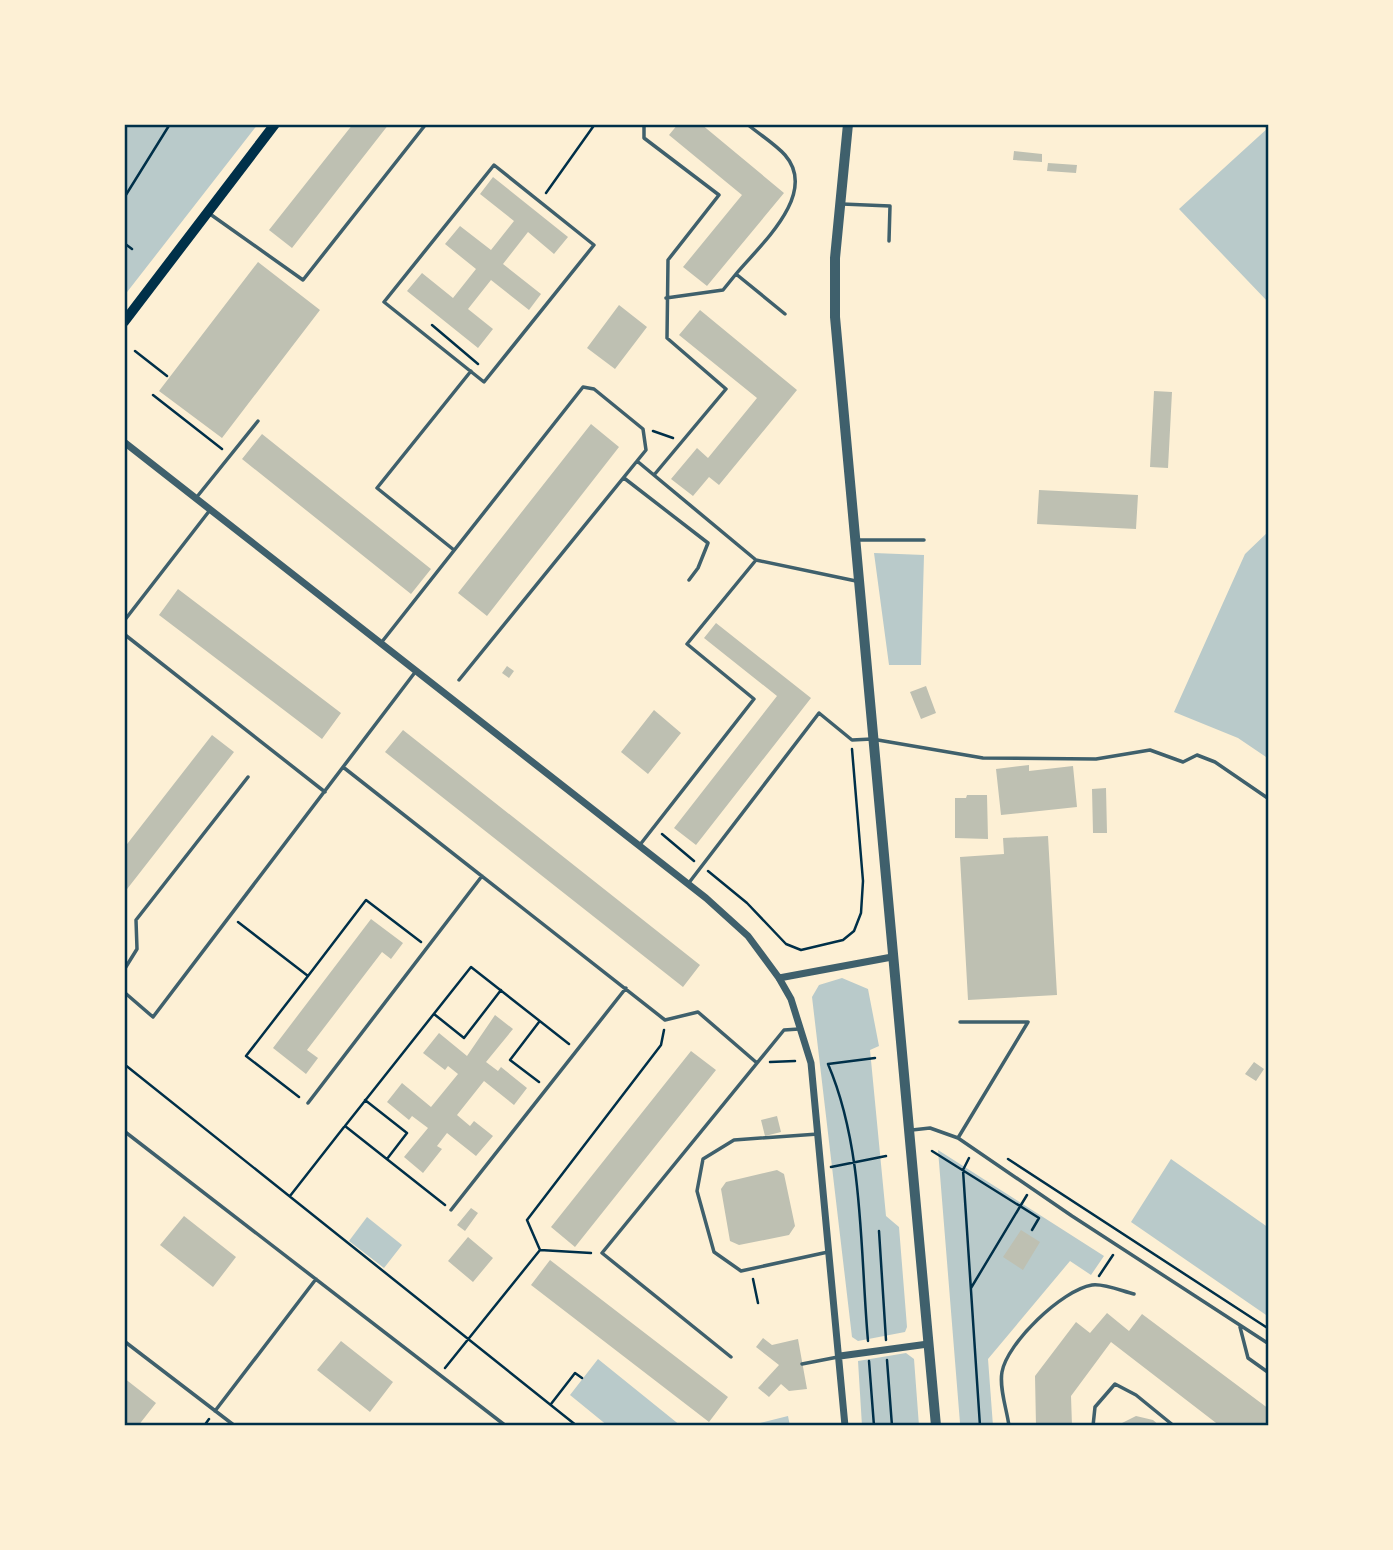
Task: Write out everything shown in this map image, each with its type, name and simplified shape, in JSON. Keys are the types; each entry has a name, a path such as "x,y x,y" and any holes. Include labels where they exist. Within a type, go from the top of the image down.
{"main road":[{"path":"124,322 275,124"}],"street":[{"path":"848,124 835,258 835,317 936,1426"},
{"path":"124,442 688,884 748,936 779,978 791,999 802,1028 811,1063 820,1134 845,1426"},
{"path":"779,978 892,957"},
{"path":"840,1356 928,1344"}],"lane":[{"path":"208,212 303,280 426,124"},
{"path":"644,124 644,138 719,195 668,260 667,338 726,389 654,475"},
{"path":"666,298 723,290 784,214 795,194 794,171 785,155 747,124"},
{"path":"494,165 594,245 484,382 471,372 384,302 494,165"},
{"path":"840,204 890,206 889,241"},
{"path":"736,274 785,314"},
{"path":"454,550 377,488 471,372"},
{"path":"381,643 583,387 594,390 643,429 646,450 459,680"},
{"path":"196,498 258,421"},
{"path":"637,461 756,560 859,582"},
{"path":"624,477 708,543 690,580"},
{"path":"124,621 210,510"},
{"path":"855,540 925,540"},
{"path":"639,846 754,699 687,644 756,560"},
{"path":"124,634 325,792"},
{"path":"124,992 153,1017 416,671"},
{"path":"688,884 819,713 852,740 872,739 983,758 1096,759 1150,750 1183,762 1197,755 1215,762 1269,799"},
{"path":"343,768 665,1020 698,1012 757,1063"},
{"path":"124,970 137,949 136,920 248,777"},
{"path":"308,1103 482,876"},
{"path":"451,1210 626,988"},
{"path":"958,1138 1028,1022 960,1022"},
{"path":"731,1357 602,1252 784,1030 802,1028"},
{"path":"909,1131 930,1128 958,1138 1118,1247 1269,1344"},
{"path":"124,1131 506,1426"},
{"path":"820,1134 734,1140 703,1159 697,1191 714,1252 741,1271 830,1252"},
{"path":"215,1411 316,1279"},
{"path":"1009,1426 1002,1372 1017,1342 1043,1314 1070,1295 1093,1284 1133,1294"},
{"path":"1239,1325 1248,1358 1269,1373"},
{"path":"124,1341 234,1426"},
{"path":"802,1364 840,1356"},
{"path":"1093,1426 1095,1407 1115,1384 1136,1395 1174,1426"}],"path":[{"path":"124,198 170,124"},
{"path":"540,202 595,124"},
{"path":"124,243 132,249"},
{"path":"135,351 167,376"},
{"path":"153,395 231,455"},
{"path":"659,432 674,438"},
{"path":"653,828 747,903 786,944 801,950 843,940 854,932 861,913 863,881 852,740"},
{"path":"308,1103 246,1056 366,900 427,947"},
{"path":"246,928 308,976"},
{"path":"289,1196 471,967 577,1050"},
{"path":"434,1014 464,1038 501,990"},
{"path":"540,1250 527,1220 661,1045 665,1020"},
{"path":"540,1021 510,1060 547,1089"},
{"path":"874,1426 853,1164 837,1086 828,1064 875,1058"},
{"path":"757,1063 795,1061"},
{"path":"124,1064 576,1426"},
{"path":"365,1100 407,1133 387,1159"},
{"path":"345,1126 451,1210"},
{"path":"974,1149 962,1170 980,1426"},
{"path":"932,1151 1039,1218 1032,1230"},
{"path":"1003,1155 1269,1329"},
{"path":"823,1168 886,1156"},
{"path":"971,1288 1031,1188"},
{"path":"879,1231 892,1426"},
{"path":"1093,1284 1118,1247"},
{"path":"540,1250 602,1252"},
{"path":"440,1374 540,1250"},
{"path":"752,1269 758,1303"},
{"path":"551,1404 575,1373 582,1378"}],"shaded area":[{"path":"124,124 258,124 124,296"},
{"path":"1269,127 1269,303 1179,209"},
{"path":"1269,531 1269,759 1238,738 1174,712 1245,554"},
{"path":"874,553 924,555 921,665 889,665"},
{"path":"842,978 868,989 879,1046 870,1050 886,1216 899,1227 907,1327 905,1332 858,1341 852,1337 812,997 819,985"},
{"path":"938,1150 1104,1256 1091,1275 1070,1261 988,1359 993,1426 964,1426 960,1423"},
{"path":"1171,1159 1269,1228 1269,1317 1131,1222"},
{"path":"367,1217 402,1245 384,1268 349,1241"},
{"path":"906,1353 914,1359 919,1426 862,1426 858,1361"},
{"path":"598,1359 681,1426 608,1426 570,1395"},
{"path":"788,1416 790,1426 748,1426"}],"building":[{"path":"353,124 389,124 292,248 269,230"},
{"path":"678,124 701,124 784,193 707,286 683,267 742,195 669,135"},
{"path":"1014,151 1042,154 1042,162 1013,160"},
{"path":"1048,163 1077,165 1076,173 1047,171"},
{"path":"493,177 568,237 554,254 528,232 503,264 541,294 529,310 491,280 468,309 493,329 478,348 407,291 422,273 453,298 476,269 445,244 460,226 491,250 514,221 480,194"},
{"path":"258,262 320,310 222,438 159,391"},
{"path":"619,305 647,327 615,369 587,348"},
{"path":"700,310 797,390 719,485 709,477 693,496 671,479 697,448 708,458 757,398 679,335"},
{"path":"1154,391 1172,392 1168,468 1150,467"},
{"path":"591,424 619,447 487,616 458,593"},
{"path":"262,434 431,569 411,594 242,459"},
{"path":"1039,490 1138,495 1136,529 1037,524"},
{"path":"178,589 341,713 322,739 159,615"},
{"path":"716,623 811,698 696,845 674,828 777,696 704,638"},
{"path":"507,666 514,671 509,678 502,673"},
{"path":"926,686 936,713 921,719 910,692"},
{"path":"654,710 681,733 648,774 621,752"},
{"path":"403,730 700,965 683,987 385,752"},
{"path":"212,735 234,752 124,893 124,848"},
{"path":"1029,765 1029,771 1073,766 1077,807 1001,815 996,769"},
{"path":"1106,788 1107,833 1093,833 1092,789"},
{"path":"967,795 987,795 988,839 955,838 955,798 966,798"},
{"path":"1048,836 1057,995 968,1000 960,857 1004,854 1003,838"},
{"path":"371,919 403,943 391,959 382,952 307,1050 318,1058 306,1074 273,1048"},
{"path":"495,1015 513,1029 486,1062 498,1071 501,1067 527,1088 514,1105 484,1081 457,1115 470,1126 474,1121 493,1136 476,1156 447,1133 437,1146 442,1149 423,1173 404,1157 428,1128 412,1116 409,1120 387,1102 402,1083 431,1107 458,1074 448,1066 445,1070 423,1053 439,1033 467,1056"},
{"path":"691,1051 716,1070 575,1247 551,1227"},
{"path":"1254,1062 1264,1069 1256,1081 1245,1074"},
{"path":"777,1116 781,1132 765,1136 761,1120"},
{"path":"777,1170 784,1174 795,1226 789,1235 739,1245 730,1241 721,1189 726,1182"},
{"path":"471,1208 478,1213 465,1231 457,1225"},
{"path":"184,1216 236,1257 213,1287 160,1245"},
{"path":"1021,1230 1040,1242 1023,1270 1003,1257"},
{"path":"468,1237 493,1258 473,1282 448,1261"},
{"path":"550,1260 728,1397 709,1422 531,1285"},
{"path":"1107,1313 1129,1331 1142,1314 1269,1409 1269,1426 1220,1426 1111,1342 1071,1396 1072,1426 1036,1426 1035,1376 1076,1322 1090,1333"},
{"path":"763,1338 772,1345 798,1339 807,1389 789,1391 781,1384 769,1397 758,1388 779,1365 756,1347"},
{"path":"341,1341 393,1382 370,1412 317,1370"},
{"path":"124,1378 156,1403 138,1426 130,1426 124,1421"},
{"path":"1136,1416 1153,1420 1160,1426 1116,1426"}]}
